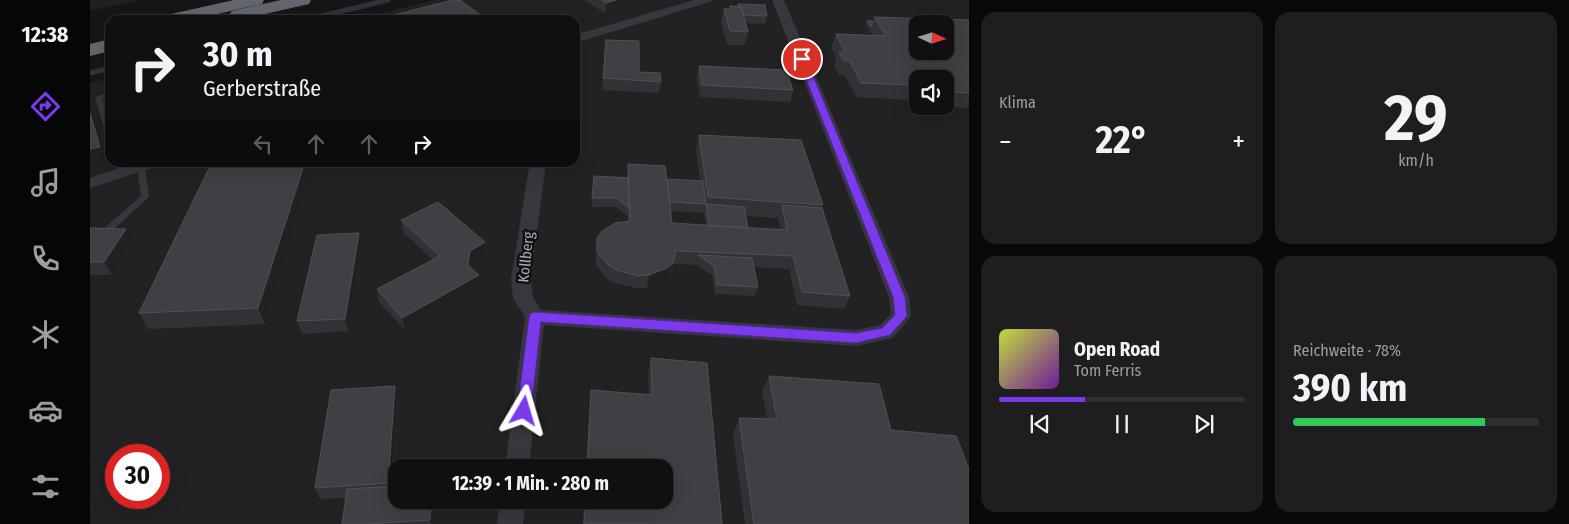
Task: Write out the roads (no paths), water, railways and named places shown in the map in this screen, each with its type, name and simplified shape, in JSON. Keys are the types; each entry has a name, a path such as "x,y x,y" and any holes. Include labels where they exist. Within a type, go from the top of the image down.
{"highway":[{"path":"190,15 256,0"},
{"path":"238,15 303,0"},
{"path":"90,38 105,34"},
{"path":"90,50 105,46"}],"street":[{"path":"580,38 706,0"},
{"path":"518,459 535,317 856,338 886,332 901,316 899,297 778,0"},
{"path":"90,183 120,167"},
{"name":"Kollberg","path":"535,317 523,298 521,279 537,167"},
{"path":"510,524 512,509"}],"lane":[{"path":"105,95 98,97 105,119"},
{"path":"103,234 145,196 148,167"}],"waterway":[{"path":"326,15 388,0"},
{"path":"90,73 105,69"}]}
